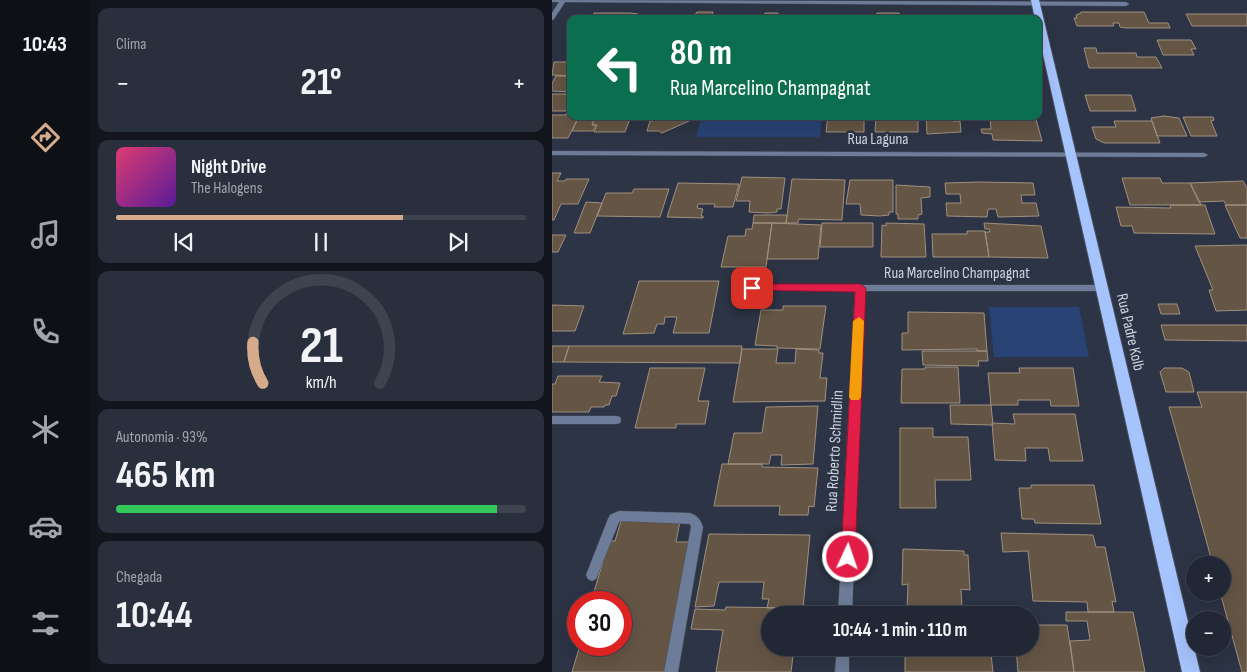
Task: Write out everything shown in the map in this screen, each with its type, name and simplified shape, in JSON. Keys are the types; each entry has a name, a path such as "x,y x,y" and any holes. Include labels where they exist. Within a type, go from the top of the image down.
{"main road":[{"name":"Rua Padre Kolb","path":"1036,2 1039,15"},
{"name":"Rua Padre Kolb","path":"1042,28 1191,672"}],"street":[{"path":"552,0 1126,4"},
{"path":"552,18 563,0"},
{"name":"Rua Laguna","path":"552,153 1204,155"},
{"name":"Rua Marcelino Champagnat","path":"752,288 1102,288"},
{"name":"Rua Roberto Schmidlin","path":"845,606 860,288"},
{"path":"552,420 616,420"},
{"path":"592,575 614,519 619,516 690,518 695,521 697,527 671,672"},
{"path":"842,672 843,656"}],"shaded area":[{"path":"701,120 822,120 820,137 696,137"},
{"path":"989,307 1079,307 1089,357 994,357"}],"building":[{"path":"697,12 713,12 712,15 695,15"},
{"path":"1081,12 1144,12 1149,23 1168,23 1170,28 1126,28 1120,27 1119,23 1113,23 1114,26 1077,26 1074,18 1077,18 1076,15"},
{"path":"594,13 638,14 638,15 593,15"},
{"path":"765,13 778,13 778,15 765,15"},
{"path":"877,13 899,13 900,15 877,15"},
{"path":"1186,14 1247,14 1247,26 1192,26"},
{"path":"1157,40 1191,40 1196,49 1191,49 1194,55 1163,55"},
{"path":"1084,48 1096,48 1097,53 1136,53 1137,57 1156,57 1162,68 1089,68"},
{"path":"554,62 567,62 567,76 552,75"},
{"path":"556,76 567,76 567,92 552,91 552,83"},
{"path":"552,94 567,94 567,111 552,111"},
{"path":"1085,95 1131,95 1136,111 1090,111"},
{"path":"567,113 567,120 577,120 568,138 552,138 552,115 566,115"},
{"path":"1164,116 1179,118 1187,136 1157,136 1151,118"},
{"path":"1183,117 1213,117 1214,120 1211,121 1217,136 1191,136"},
{"path":"577,120 594,120 592,125 596,125 593,131 572,131"},
{"path":"594,120 630,120 625,132 594,132 597,125 592,125"},
{"path":"689,120 662,133 659,131 647,131 650,121"},
{"path":"828,120 864,120 864,132 826,132"},
{"path":"876,120 918,120 918,132 875,132"},
{"path":"926,120 960,121 961,132 927,134"},
{"path":"990,120 1036,120 1042,141 993,140 992,134 982,133 981,129 991,129"},
{"path":"1114,121 1152,121 1160,143 1104,143 1096,139 1092,127 1116,127"},
{"path":"552,173 561,173 557,181 589,179 578,204 561,204 554,220 552,220"},
{"path":"742,177 785,178 781,209 777,209 777,212 768,213 749,212 750,201 736,201"},
{"path":"1122,178 1160,178 1162,183 1190,183 1201,205 1130,205"},
{"path":"792,179 845,180 842,220 799,219 798,223 786,223"},
{"path":"850,180 893,180 893,212 889,212 889,215 880,216 861,215 860,204 846,204"},
{"path":"1243,181 1247,188 1247,205 1226,205 1224,201 1199,202 1190,183"},
{"path":"678,183 739,184 733,207 714,207 715,204 698,204 697,208 703,209 701,216 703,218 667,217"},
{"path":"945,183 1033,183 1035,195 1021,195 1022,203 1036,203 1039,216 998,217 996,209 988,209 987,217 947,216 946,203 961,203 960,194 946,194"},
{"path":"896,185 930,187 930,197 921,198 922,214 918,215 918,219 898,219 898,214 896,214"},
{"path":"634,189 669,189 660,217 597,216 606,193 632,193"},
{"path":"586,202 602,203 590,233 574,233"},
{"path":"1170,205 1205,205 1215,234 1134,233 1132,226 1121,226 1116,207 1171,208"},
{"path":"1225,205 1247,205 1247,238 1240,238"},
{"path":"754,215 787,215 786,223 753,223"},
{"path":"753,223 772,223 766,267 721,267 728,236 745,236 746,229 752,229"},
{"path":"772,223 821,225 818,259 767,259"},
{"path":"822,223 873,223 873,247 820,247"},
{"path":"886,223 924,224 926,257 881,257 882,225 886,226"},
{"path":"984,223 1041,226 1048,258 989,257 985,232 990,232 989,229 985,229"},
{"path":"967,231 985,231 989,257 933,257 932,234 967,234"},
{"path":"552,235 566,235 558,252 552,252"},
{"path":"1247,245 1247,310 1216,311 1209,290 1213,290 1195,246"},
{"path":"639,281 719,281 709,333 673,333 677,317 665,317 664,324 657,324 654,333 623,334"},
{"path":"1158,304 1177,304 1180,314 1161,314"},
{"path":"552,305 584,306 575,331 552,331"},
{"path":"783,306 826,306 820,349 777,348 777,346 755,345 761,310 783,310"},
{"path":"908,312 984,313 987,351 977,351 977,349 902,350 902,333 908,333"},
{"path":"1161,325 1247,325 1247,341 1165,340"},
{"path":"552,346 569,346 564,362 552,362"},
{"path":"569,346 742,346 740,363 564,362"},
{"path":"742,349 778,349 776,363 795,363 796,349 819,350 819,353 823,353 820,378 827,378 825,401 733,402"},
{"path":"922,351 987,351 988,361 978,361 979,366 923,365"},
{"path":"925,367 958,367 960,403 901,403 902,369 925,369"},
{"path":"650,368 705,368 698,401 709,401 705,424 676,424 676,428 635,428"},
{"path":"1019,368 1073,368 1079,406 1051,406 1050,400 1018,400 1018,405 991,405 988,373 1020,373"},
{"path":"1164,368 1182,368 1189,372 1194,392 1166,392 1160,372"},
{"path":"558,376 602,376 599,382 620,383 616,396 612,396 609,405 591,407 589,412 552,412 552,384 555,384"},
{"path":"1197,392 1247,392 1247,672 1242,672 1231,632 1231,611 1225,611 1222,601 1231,601 1231,556 1210,556 1169,407 1202,407"},
{"path":"950,405 991,405 993,425 951,424"},
{"path":"818,406 813,464 781,465 782,455 771,455 769,464 728,464 734,433 762,433 766,407"},
{"path":"1013,414 1075,414 1083,461 1050,461 1048,448 1025,448 1026,461 995,460 992,423 1015,424"},
{"path":"900,428 933,428 933,437 968,437 971,480 935,480 936,508 900,508"},
{"path":"722,464 762,464 762,467 818,468 814,507 809,506 808,515 779,515 780,506 714,506"},
{"path":"1031,485 1094,485 1101,524 1035,523 1034,519 1022,519 1019,488 1031,488"},
{"path":"621,521 680,521 676,542 690,542 666,672 572,672 577,656 632,656 632,591 594,591 609,541 615,541"},
{"path":"1001,533 1093,535 1096,547 1105,547 1116,602 1112,601 1114,612 1088,612 1087,602 1033,601 1028,551 1003,552"},
{"path":"709,534 810,535 803,606 767,606 769,599 762,599 764,582 719,582 714,606 695,607"},
{"path":"903,549 964,551 964,555 968,555 970,590 961,589 962,606 907,606 908,584 902,585"},
{"path":"726,607 761,607 761,656 793,656 791,672 716,672 723,630 691,629 695,609 725,610"},
{"path":"1066,612 1133,612 1145,672 1074,672 1070,641 1090,640 1087,621 1066,621"},
{"path":"1039,625 1067,625 1074,672 1018,672 1017,656 1039,656"},
{"path":"905,656 991,656 993,672 905,672"}],"slow traffic":[{"path":"855,397 859,321"}],"route":[{"path":"752,288 860,288 848,557"}]}
